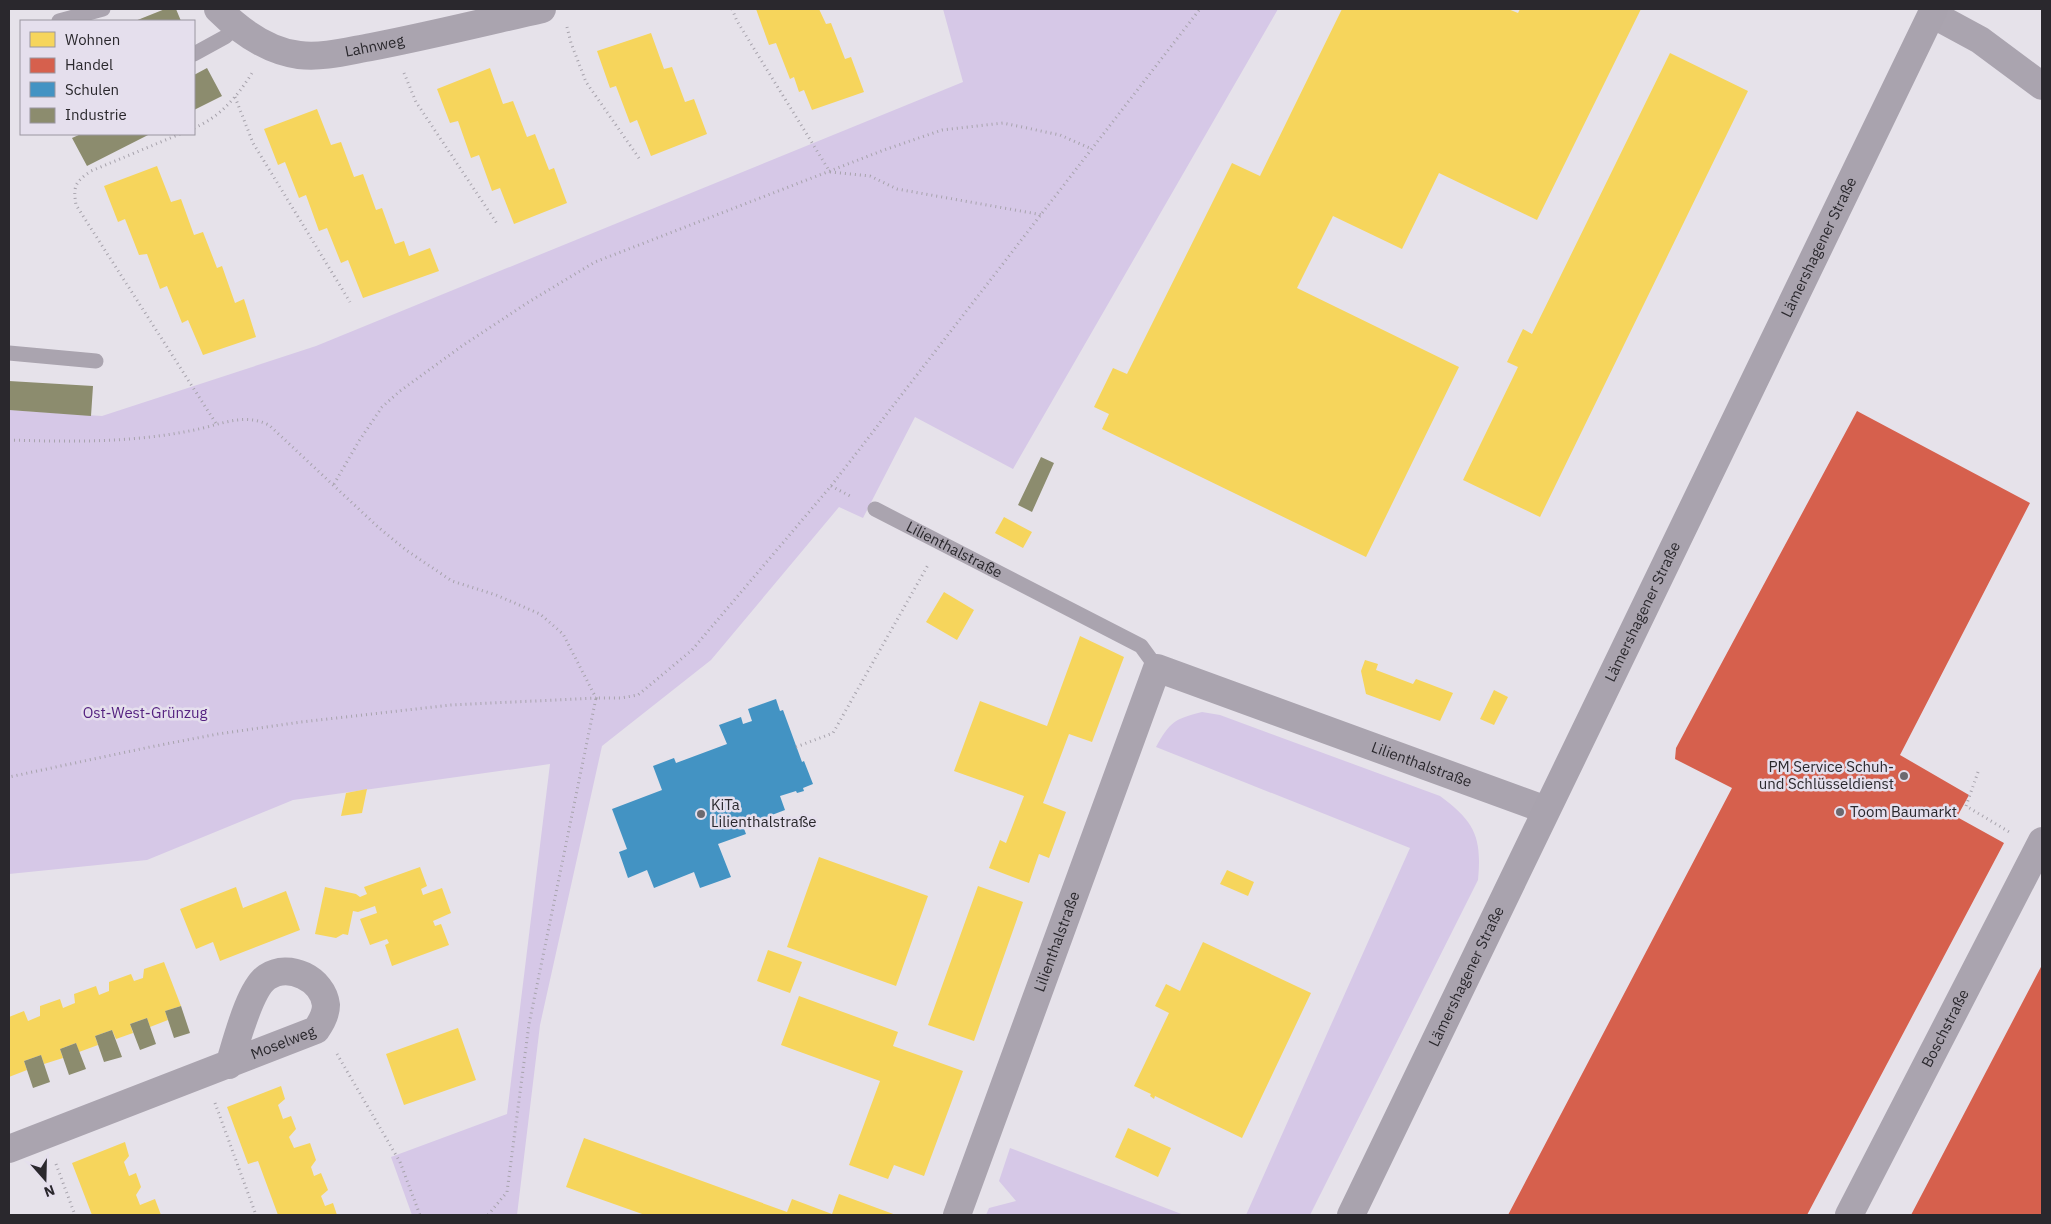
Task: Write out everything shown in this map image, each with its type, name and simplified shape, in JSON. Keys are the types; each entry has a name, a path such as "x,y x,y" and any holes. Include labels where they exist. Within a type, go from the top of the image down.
{"main road":[{"name":"Lämershagener Straße","path":"1351,1215 1933,11"}],"street":[{"name":"Lahnweg","path":"228,17 268,46 299,55 330,54 397,42 542,9"},
{"path":"1933,11 1980,40 2042,86"},
{"name":"Lilienthalstraße","path":"957,1215 1157,668 1546,810"},
{"name":"Boschstraße","path":"1849,1215 2040,845"},
{"name":"Moselweg","path":"9,1149 217,1070 316,1030 324,1018 326,1004 318,988 305,975 285,970 266,977 254,992 217,1070"}],"lane":[{"path":"63,20 103,9"},
{"path":"195,53 225,37 228,17"},
{"path":"9,353 96,361"},
{"name":"Lilienthalstraße","path":"875,509 1141,646 1157,668"}],"path":[{"path":"732,9 737,22 830,172"},
{"path":"9,777 189,739 301,722 451,705 621,698 638,695 692,650 831,486 1200,9"},
{"path":"567,26 571,43 586,82 641,161"},
{"path":"397,42 408,87 416,102 498,225"},
{"path":"195,127 218,115 235,97 268,46"},
{"path":"235,97 253,142 350,302"},
{"path":"334,484 359,441 382,407 400,391 462,346 558,283 595,262 884,150 942,130 1003,123 1060,135 1092,149"},
{"path":"178,135 91,171 78,180 74,192 76,205 217,425"},
{"path":"830,172 870,176 897,189 1042,215"},
{"path":"9,440 46,441 152,438 250,418 269,425 378,527 406,550 445,577 540,614 563,634 596,698 529,1024 507,1192 488,1215"},
{"path":"796,746 834,733 941,543"},
{"path":"1978,772 1966,806 2040,845"},
{"path":"316,1030 332,1046 388,1140 400,1162 420,1215"},
{"path":"217,1070 256,1215"},
{"path":"46,1135 75,1215"}],"green space":[{"name":"Ost-West-Grünzug","path":"943,9 1278,9 1013,469 915,417 863,518 839,507 711,660 602,746 540,1025 517,1215 412,1215 391,1157 507,1114 550,764 293,800 147,860 9,874 9,410 102,416 316,346 963,82"},
{"path":"1202,712 1220,715 1440,796 1461,814 1474,832 1477,841 1479,852 1478,880 1310,1215 1246,1215 1410,848 1156,747 1165,732 1174,723 1185,717"},
{"path":"1010,1148 1184,1215 986,1215 989,1208 1016,1201 999,1181"}],"building: Wohnen":[{"path":"756,9 819,9 826,24 831,23 845,59 851,57 864,92 812,110 804,90 799,92 794,77 790,79 776,43 769,45"},
{"path":"1342,9 1508,9 1518,13 1520,9 1641,9 1537,220 1439,173 1402,249 1333,216 1297,288 1459,367 1366,557 1102,429 1109,414 1094,407 1113,368 1127,374 1232,163 1260,176"},
{"path":"651,33 664,69 672,67 685,102 694,99 707,134 651,156 637,120 630,123 616,86 610,88 597,51"},
{"path":"1670,53 1748,91 1540,517 1463,480 1518,367 1507,362 1523,329 1532,334"},
{"path":"490,68 503,104 513,101 527,137 535,134 549,170 554,168 567,203 514,224 500,188 492,191 479,155 471,158 458,121 450,123 437,89"},
{"path":"317,109 331,145 341,142 354,177 363,174 376,210 382,208 395,244 404,241 409,256 430,248 439,271 363,298 348,260 341,263 327,228 319,231 306,195 299,198 285,162 278,165 264,129"},
{"path":"157,166 171,202 181,199 194,235 203,232 217,268 222,266 235,303 244,299 256,337 203,355 188,320 182,323 167,286 160,289 147,254 139,255 125,219 118,222 104,186"},
{"path":"1004,517 1032,532 1023,548 995,533"},
{"path":"944,592 974,610 957,640 926,622"},
{"path":"1080,636 1124,657 1092,742 1069,734 1043,803 1066,812 1049,858 1039,854 1029,883 989,868 1000,840 1006,843 1024,796 954,771 980,701 1047,726"},
{"path":"1365,660 1378,664 1376,670 1413,684 1416,679 1453,693 1440,721 1366,694 1361,671"},
{"path":"1494,690 1508,697 1494,725 1480,719"},
{"path":"367,789 362,813 341,816 346,793"},
{"path":"819,857 928,896 896,986 787,947"},
{"path":"420,867 427,886 421,889 423,895 442,888 451,913 433,921 435,926 441,924 449,945 392,966 385,945 389,943 387,939 370,945 360,919 377,913 375,906 358,912 353,911 348,935 343,934 336,938 315,934 325,887 356,894 360,897 367,894 364,887"},
{"path":"1227,870 1254,882 1248,896 1220,884"},
{"path":"978,886 1023,902 974,1041 928,1025"},
{"path":"236,887 243,908 286,891 300,930 220,961 213,942 196,949 180,909"},
{"path":"1203,942 1311,993 1242,1138 1155,1096 1154,1099 1150,1096 1151,1094 1134,1086 1169,1013 1155,1006 1166,984 1180,991"},
{"path":"768,950 802,962 790,993 757,981"},
{"path":"164,962 181,1006 165,1011 168,1020 150,1027 147,1018 130,1024 133,1033 116,1039 112,1030 95,1036 98,1045 79,1052 76,1043 60,1049 63,1058 44,1064 41,1055 24,1061 27,1070 9,1077 9,1017 24,1011 28,1021 40,1016 40,1006 60,999 63,1008 75,1003 74,994 96,986 99,995 109,991 109,982 131,974 134,981 143,978 144,969"},
{"path":"799,996 898,1032 893,1046 963,1071 924,1176 894,1165 888,1179 849,1165 880,1081 781,1045"},
{"path":"458,1028 476,1080 404,1105 386,1054"},
{"path":"281,1086 285,1099 278,1105 283,1119 291,1116 296,1129 289,1137 294,1148 310,1143 316,1160 311,1167 314,1176 321,1173 328,1190 321,1196 325,1206 333,1203 337,1215 278,1215 258,1161 248,1164 227,1107"},
{"path":"1128,1128 1171,1148 1158,1177 1115,1157"},
{"path":"584,1138 787,1212 792,1199 832,1214 839,1194 896,1215 645,1215 566,1187"},
{"path":"125,1142 129,1156 124,1162 129,1176 136,1173 141,1187 136,1195 140,1205 155,1199 161,1215 92,1215 72,1163"}],"building: Handel":[{"name":"Toom Baumarkt","path":"1857,411 2030,503 1900,755 1969,795 1957,817 2004,843 1807,1215 1508,1215 1732,788 1675,759 1676,748"},
{"path":"2042,965 2042,1215 1911,1215"}],"building: Schulen":[{"path":"776,699 780,711 783,710 802,762 804,761 813,784 803,788 804,791 797,793 796,791 780,796 785,810 743,826 746,834 718,844 731,877 700,888 694,872 654,888 647,870 628,878 619,852 627,849 612,809 662,790 653,766 674,758 676,763 727,744 719,725 741,717 743,724 752,721 748,709"}],"building: Industrie":[{"path":"165,9 176,9 181,20 138,20"},
{"path":"207,68 222,96 195,110 195,74"},
{"path":"79,135 148,135 87,166 72,138"},
{"path":"9,381 93,386 91,416 9,410"},
{"path":"1041,457 1054,463 1032,512 1018,505"},
{"path":"181,1006 190,1033 174,1038 165,1011"},
{"path":"147,1018 156,1044 140,1050 130,1024"},
{"path":"112,1030 122,1057 104,1062 95,1036"},
{"path":"76,1043 86,1069 69,1075 60,1049"},
{"path":"41,1055 50,1082 33,1088 24,1061"}],"place":[{"name":"PM Service Schuh- und Schlüsseldienst","path":"1904,776"},
{"name":"Toom Baumarkt","path":"1840,812"},
{"name":"KiTa Lilienthalstraße","path":"701,814"}]}
